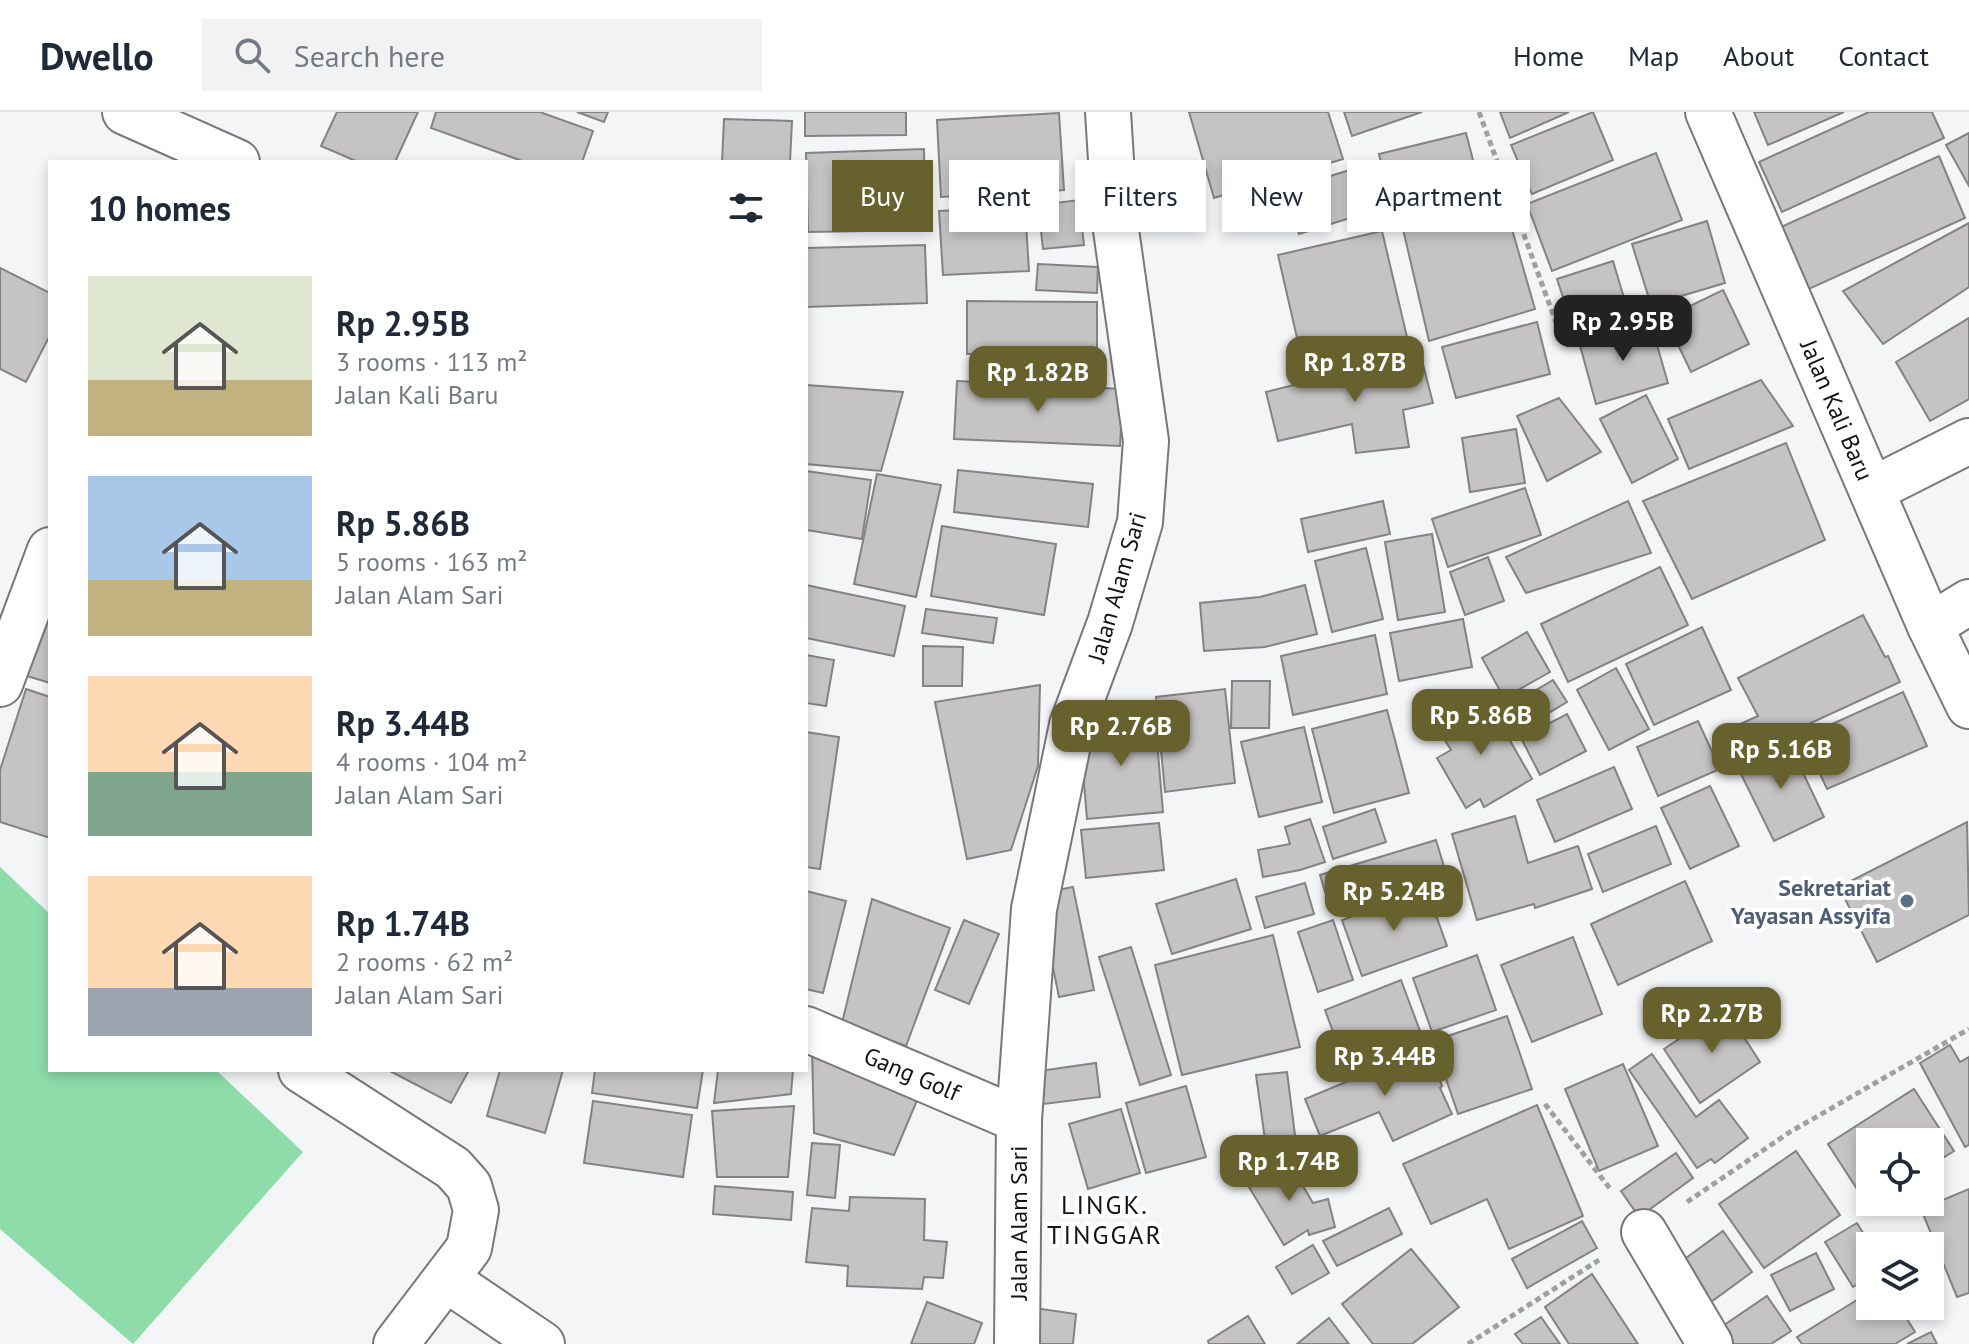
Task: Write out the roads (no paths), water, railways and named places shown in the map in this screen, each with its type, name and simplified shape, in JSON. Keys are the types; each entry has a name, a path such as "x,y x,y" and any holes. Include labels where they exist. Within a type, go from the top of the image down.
{"street":[{"path":"125,112 211,156"},
{"name":"Jalan Alam Sari","path":"1017,1344 1019,1120 1034,909 1072,725 1110,623 1140,522 1146,441 1115,223 1108,112"},
{"name":"Jalan Kali Baru","path":"1708,112 1930,626 1969,706"},
{"path":"1872,490 1969,441"},
{"path":"0,684 48,555"},
{"path":"1930,626 1969,602"},
{"name":"Gang Golf","path":"808,1030 1019,1120"},
{"path":"304,1072 453,1168 469,1186 476,1210 469,1248 396,1344"},
{"path":"1644,1232 1710,1344"},
{"path":"446,1279 542,1344"}],"place":[{"name":"Sekretariat Yayasan Assyifa","path":"1907,901"}],"district":[{"name":"LINGK. TINGGAR","path":"1105,1219"}]}
